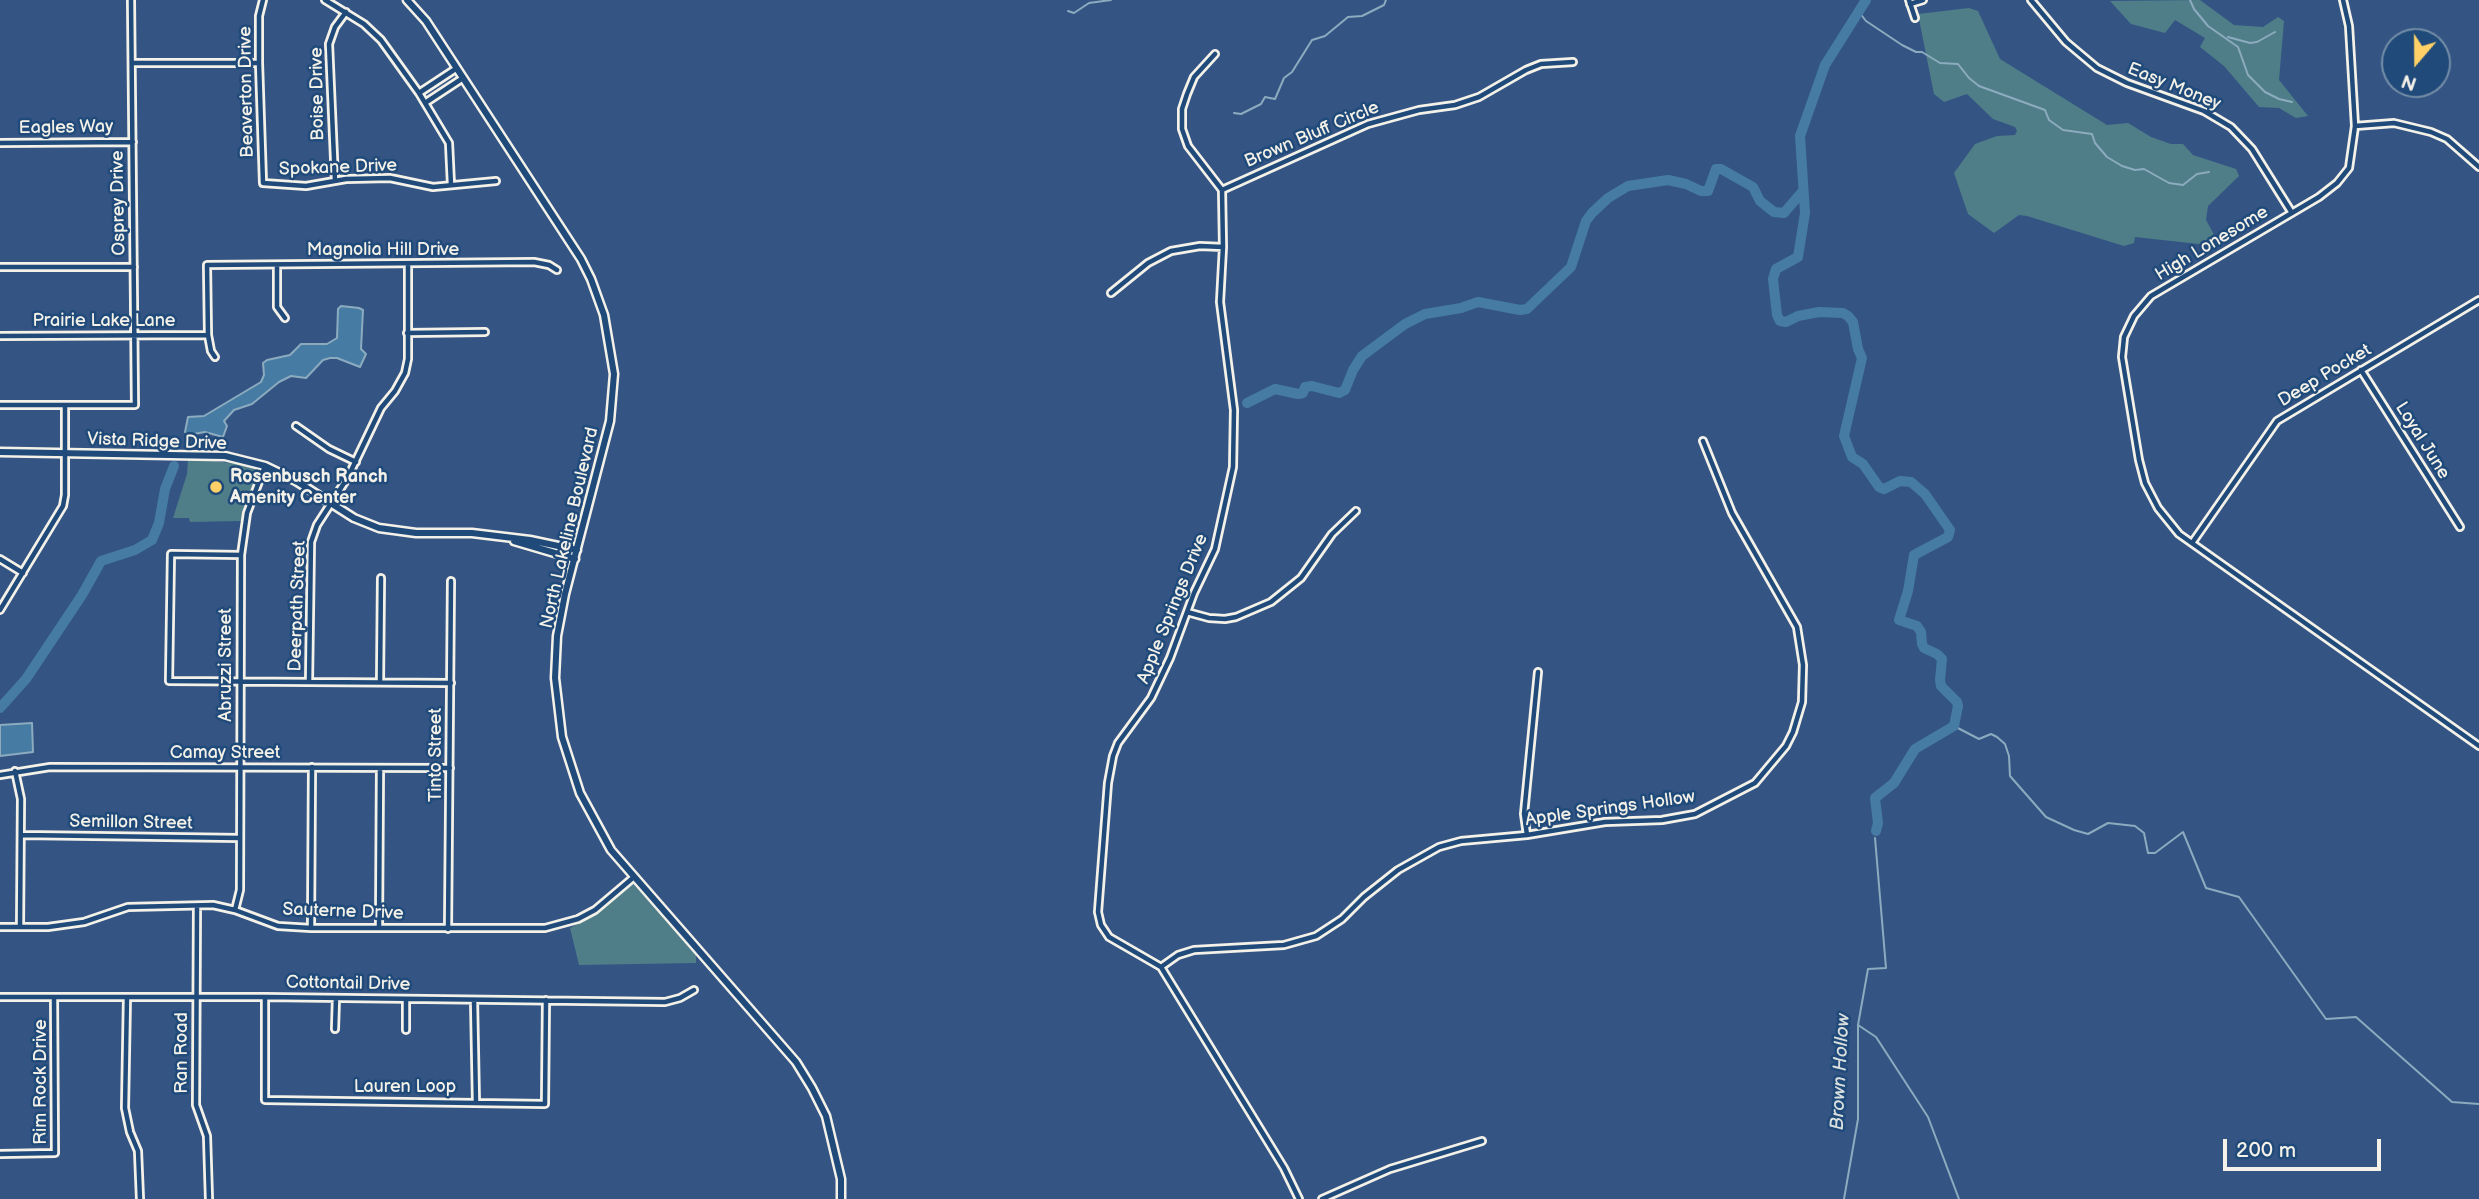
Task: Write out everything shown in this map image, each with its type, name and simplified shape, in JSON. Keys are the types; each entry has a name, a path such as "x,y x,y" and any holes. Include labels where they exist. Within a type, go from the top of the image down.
{"street":[{"name":"Osprey Drive","path":"65,405 135,405 131,0"},
{"name":"Beaverton Drive","path":"263,0 259,16 263,183"},
{"path":"325,0 346,12 381,40 419,93 449,143 451,185"},
{"name":"North Lakeline Boulevard","path":"407,0 426,21 581,259 604,315 612,354 610,421 576,550 557,636 555,678 562,737 580,793 611,850 789,1054 812,1088 826,1116 834,1145 841,1179 841,1199"},
{"path":"1915,18 1910,2 1923,0"},
{"name":"Easy Money","path":"2031,0 2066,42 2097,68 2127,83 2204,111 2231,127 2252,149 2292,213"},
{"name":"High Lonesome","path":"2343,0 2349,26 2355,126 2348,168 2337,183 2319,197 2151,296 2134,316 2124,337 2122,357 2139,460 2145,482 2158,508 2179,534 2479,747"},
{"name":"Boise Drive","path":"335,181 329,44 335,27 346,12"},
{"path":"1215,54 1194,77 1182,110 1182,129 1188,146 1222,190"},
{"name":"Brown Bluff Circle","path":"1222,190 1368,124 1479,97 1541,64 1573,62"},
{"path":"132,63 259,63"},
{"path":"419,93 457,68"},
{"path":"425,103 463,78"},
{"path":"2355,126 2394,124 2431,132 2447,139 2479,167"},
{"name":"Eagles Way","path":"0,143 132,142"},
{"name":"Spokane Drive","path":"263,183 306,186 335,181 390,178 422,186 496,181"},
{"name":"Apple Springs Drive","path":"1222,190 1220,302 1234,410 1235,449 1215,549 1194,593 1157,689 1118,743 1110,768 1098,912 1101,925 1109,937 1161,967 1284,1168 1299,1199"},
{"path":"1111,293 1148,263 1169,252 1200,246 1223,247"},
{"name":"Magnolia Hill Drive","path":"208,335 207,265 534,262 557,270"},
{"name":"Deerpath Street","path":"309,681 312,542 317,526 356,461 381,408 403,380 407,365 408,264"},
{"path":"277,265 277,307 285,318"},
{"path":"0,267 134,267"},
{"name":"Deep Pocket","path":"2192,543 2277,421 2479,300"},
{"path":"407,333 485,332"},
{"path":"208,335 215,357"},
{"name":"Prairie Lake Lane","path":"0,336 208,335"},
{"name":"Loyal June","path":"2361,370 2460,527"},
{"path":"0,405 65,405 66,452 63,506 0,610"},
{"path":"296,426 329,449 356,461"},
{"name":"Apple Springs Hollow","path":"1161,967 1178,955 1194,950 1284,945 1309,939 1342,919 1398,870 1430,850 1461,842 1527,835 1605,822 1662,820 1702,812 1755,783 1786,747 1793,732 1802,702 1803,665 1797,627 1732,513 1703,441"},
{"name":"Vista Ridge Drive","path":"0,452 225,456 265,466 296,481 354,518 379,528 397,532 465,533 530,540 576,550"},
{"name":"Abruzzi Street","path":"235,910 240,890 241,555 247,513 265,466"},
{"path":"1187,612 1225,619 1271,602 1301,578 1332,534 1356,512"},
{"name":"Vista Ridge Drive","path":"506,538 575,559"},
{"path":"241,555 171,554 169,681 451,682"},
{"path":"0,559 23,573"},
{"path":"380,682 381,578"},
{"name":"Tinto Street","path":"448,929 451,581"},
{"path":"1527,835 1524,814 1538,672"},
{"name":"Camay Street","path":"0,775 50,767 450,768"},
{"path":"311,928 312,767"},
{"path":"379,928 380,768"},
{"path":"15,771 22,799 20,927"},
{"name":"Semillon Street","path":"21,835 240,838"},
{"name":"Sauterne Drive","path":"0,927 48,927 84,922 128,907 214,905 278,926 545,928 563,924 595,910 634,877"},
{"name":"Ran Road","path":"197,906 196,1105 207,1136 209,1199"},
{"name":"Cottontail Drive","path":"0,997 665,1002 694,990"},
{"name":"Rim Rock Drive","path":"0,1154 55,1153 54,997"},
{"path":"127,997 125,1108 130,1132 138,1151 140,1199"},
{"name":"Lauren Loop","path":"265,997 265,1100 545,1104 546,1000"},
{"path":"335,1029 336,998"},
{"path":"406,999 406,1030"},
{"path":"474,1000 475,1102"},
{"path":"1322,1199 1378,1173 1482,1141"}],"green space":[{"path":"2200,0 2234,25 2263,27 2278,17 2284,21 2279,80 2308,116 2296,118 2279,108 2259,107 2224,66 2200,47 2205,38 2175,20 2165,33 2131,24 2110,1"},
{"path":"1969,8 1978,11 2000,59 2107,125 2128,123 2151,137 2171,144 2183,144 2193,155 2236,169 2239,176 2208,206 2206,220 2217,240 2217,246 2135,237 2134,243 2124,246 2019,215 1994,233 1968,214 1954,173 1975,144 1997,136 2015,135 2017,131 2015,127 1993,119 1967,94 1944,102 1934,94 1918,14"},
{"path":"188,460 237,464 258,470 241,521 190,522 189,518 173,518 187,474"},
{"path":"633,884 696,953 696,963 579,965 570,928 602,910"}],"water":[{"path":"341,306 363,310 361,349 366,354 360,367 337,358 323,360 306,378 291,376 279,382 252,404 234,410 224,421 227,426 223,437 205,432 188,435 185,432 188,417 204,416 261,382 264,375 263,363 267,360 290,355 301,344 327,344 337,338 338,309"},
{"path":"32,723 33,752 0,756 0,725"}],"waterway":[{"path":"1068,11 1074,13 1089,3 1111,0"},
{"path":"1234,113 1241,114 1261,104 1265,97 1275,99 1284,78 1292,72 1312,40 1325,36 1348,17 1362,16 1384,5 1386,0"},
{"name":"Brown Hollow","path":"1866,0 1825,65 1800,136 1805,213 1798,257 1776,269 1773,279 1780,321 1786,322 1798,316 1819,312 1843,313 1853,322 1862,358 1844,436 1852,457 1863,464 1879,487 1884,489 1900,481 1911,482 1925,494 1950,530 1948,537 1914,555 1908,591 1899,620 1917,626 1924,648 1942,659 1941,686 1958,706 1954,726 1915,749 1894,783 1875,798 1878,823 1876,831"},
{"path":"2190,0 2208,26 2238,47 2248,75 2265,92 2292,102"},
{"path":"1859,12 1866,21 1902,45 1922,52 1940,63 1958,64 1979,86 2045,110 2049,120 2063,130 2092,134 2095,143 2107,157 2122,166 2135,170 2144,169 2169,183 2183,185 2197,174 2209,172"},
{"path":"2228,37 2250,43 2275,32"},
{"path":"1247,403 1275,389 1298,394 1303,393 1305,387 1312,386 1339,393 1345,390 1362,356 1405,324 1425,314 1478,302 1527,309 1571,267 1586,221 1592,213 1608,198 1628,186 1668,180 1708,191 1716,169 1721,169 1753,187 1760,201 1774,212 1784,213 1802,192"},
{"path":"0,708 26,679 82,595 101,561 135,550 152,540 174,466"},
{"path":"1954,726 1979,739 1991,734 1997,737 2005,744 2010,776 2046,817 2074,830 2088,834 2108,823 2135,826 2144,833 2148,853 2155,853 2183,832 2206,888 2239,897 2326,1019 2356,1017 2452,1102 2479,1104"},
{"name":"Brown Hollow","path":"1844,1199 1858,1119 1858,1025 1868,969 1886,968 1875,838"},
{"path":"1858,1025 1876,1037 1928,1117 1959,1199"}],"place":[{"name":"Rosenbusch Ranch Amenity Center","path":"216,487"}]}
